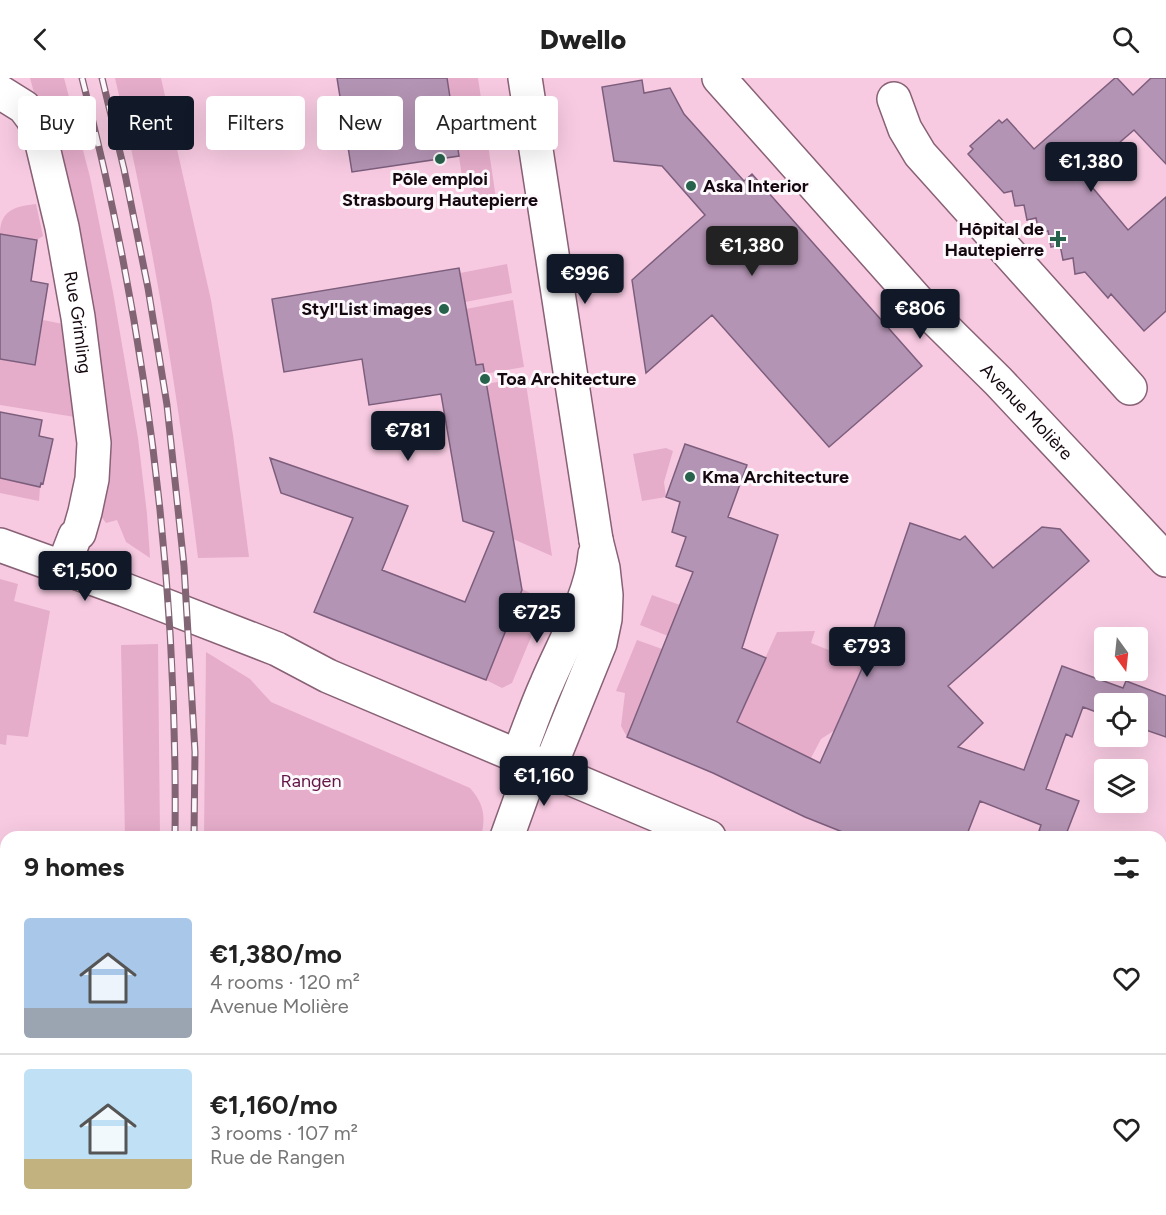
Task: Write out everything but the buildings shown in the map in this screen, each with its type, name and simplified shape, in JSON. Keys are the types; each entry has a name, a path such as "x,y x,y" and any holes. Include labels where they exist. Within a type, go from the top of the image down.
{"street":[{"path":"509,831 534,763 600,642 605,619 606,595 525,78"},
{"name":"Avenue Molière","path":"719,78 922,306 998,381 1166,560"},
{"name":"Rue Grimling","path":"0,92 24,107 33,119 40,135 62,227 92,417 94,463 88,498 79,532 75,536 63,567"},
{"path":"894,99 905,129 920,154 1130,388"},
{"path":"0,545 227,625 328,676 695,831"}],"green space":[{"path":"30,78 64,78 69,96 35,96"},
{"path":"115,78 161,78 165,96 119,96"},
{"path":"447,78 478,78 481,96 450,96"},
{"path":"46,150 83,150 90,177 113,292 138,438 150,558 126,542 117,520 106,523 100,515"},
{"path":"132,150 177,150 211,300 233,435 249,557 198,558 182,437"},
{"path":"458,150 489,150 497,205 492,205 463,183"},
{"path":"36,204 43,236 37,240 0,234 6,214 22,206"},
{"path":"507,264 512,293 465,302 460,273"},
{"path":"513,300 524,367 484,374 437,372 466,309"},
{"path":"43,320 63,324 75,417 0,405 0,359 35,364"},
{"path":"525,377 552,556 513,539 486,384"},
{"path":"666,448 673,451 664,482 666,497 642,501 633,454"},
{"path":"0,476 40,487 39,501 0,493"},
{"path":"0,579 18,584 14,601 50,611 28,737 7,735 6,745 0,744"},
{"path":"522,589 546,601 512,683 502,688 486,680"},
{"path":"652,595 680,605 668,636 640,625"},
{"path":"815,631 811,643 864,664 835,730 821,739 811,758 736,722 777,632"},
{"path":"637,640 662,649 627,737 621,726 625,693 616,691"},
{"path":"158,644 160,831 125,831 121,645"},
{"name":"Rangen","path":"206,652 250,679 271,702 470,788 483,811 482,831 204,831"}],"railway":[{"path":"82,78 124,265 154,454 171,645 175,831"},
{"path":"102,78 124,169 148,288 167,405 184,566 195,752 194,831"}],"place":[{"name":"Pôle emploi Strasbourg Hautepierre","path":"440,159"},
{"name":"Aska Interior","path":"691,186"},
{"name":"Hôpital de Hautepierre","path":"1058,239"},
{"name":"Styl'List images","path":"444,309"},
{"name":"Toa Architecture","path":"485,379"},
{"name":"Kma Architecture","path":"690,477"}]}
